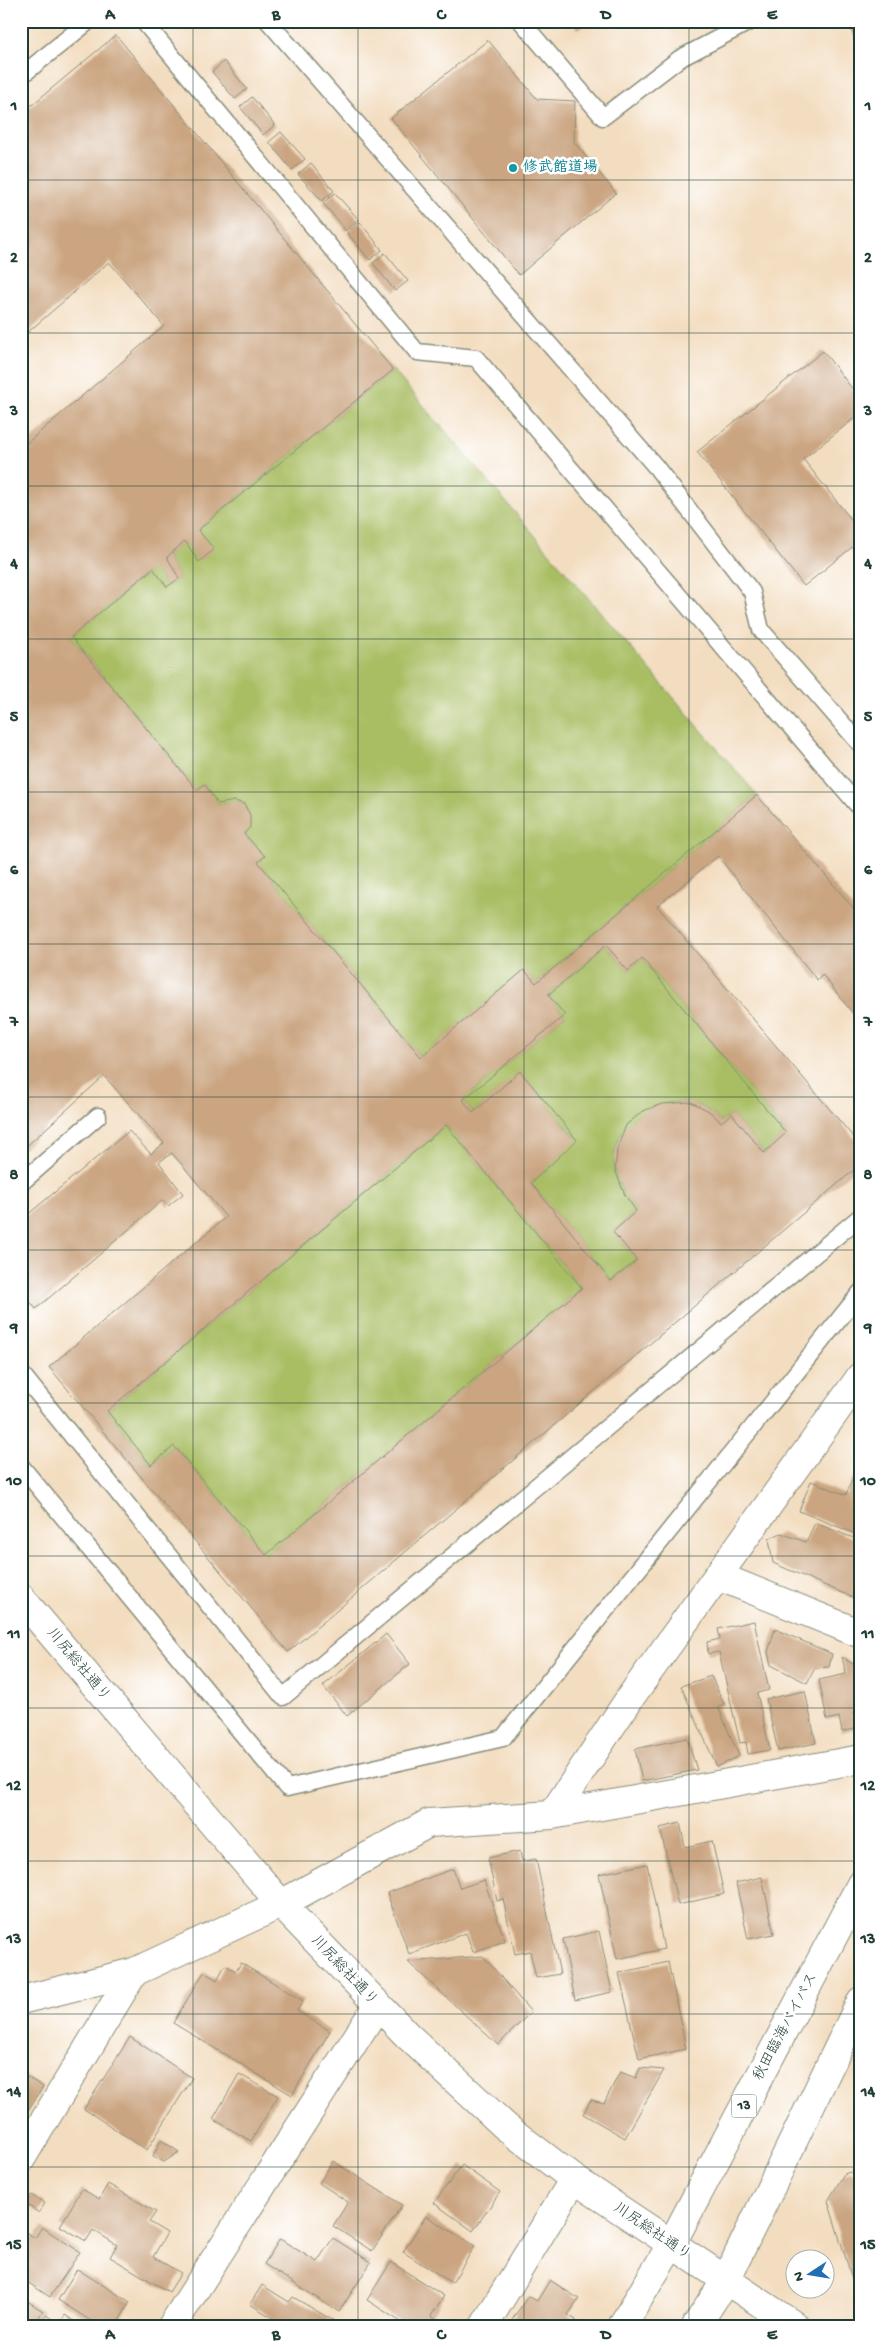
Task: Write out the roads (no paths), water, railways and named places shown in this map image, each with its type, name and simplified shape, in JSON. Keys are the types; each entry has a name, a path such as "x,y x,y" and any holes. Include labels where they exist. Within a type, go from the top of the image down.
{"main road":[{"path":"552,1814 632,1695 861,1376"},
{"path":"718,1576 861,1634"},
{"name":"川尻総社通り","path":"21,1598 281,1904 377,2006 507,2128 574,2179 795,2326"},
{"path":"21,2000 134,1972 281,1904 429,1824 552,1814 861,1759"},
{"name":"秋田臨海バイパス","path":"622,2326 671,2245 861,1884"},
{"path":"21,2159 134,1972"},
{"path":"696,2326 726,2280 861,2001"},
{"path":"172,2326 377,2006"},
{"path":"484,2326 574,2179"}],"lane":[{"path":"21,76 88,21"},
{"path":"143,21 417,352 476,358 861,809"},
{"path":"268,21 656,466 752,592 761,630 861,745"},
{"path":"521,21 603,118 679,59 751,21"},
{"path":"21,1184 98,1116"},
{"path":"21,1373 283,1697 861,1216"},
{"path":"21,1466 287,1788 503,1738 861,1292"}],"place":[{"name":"修武館道場","path":"513,168"}]}
